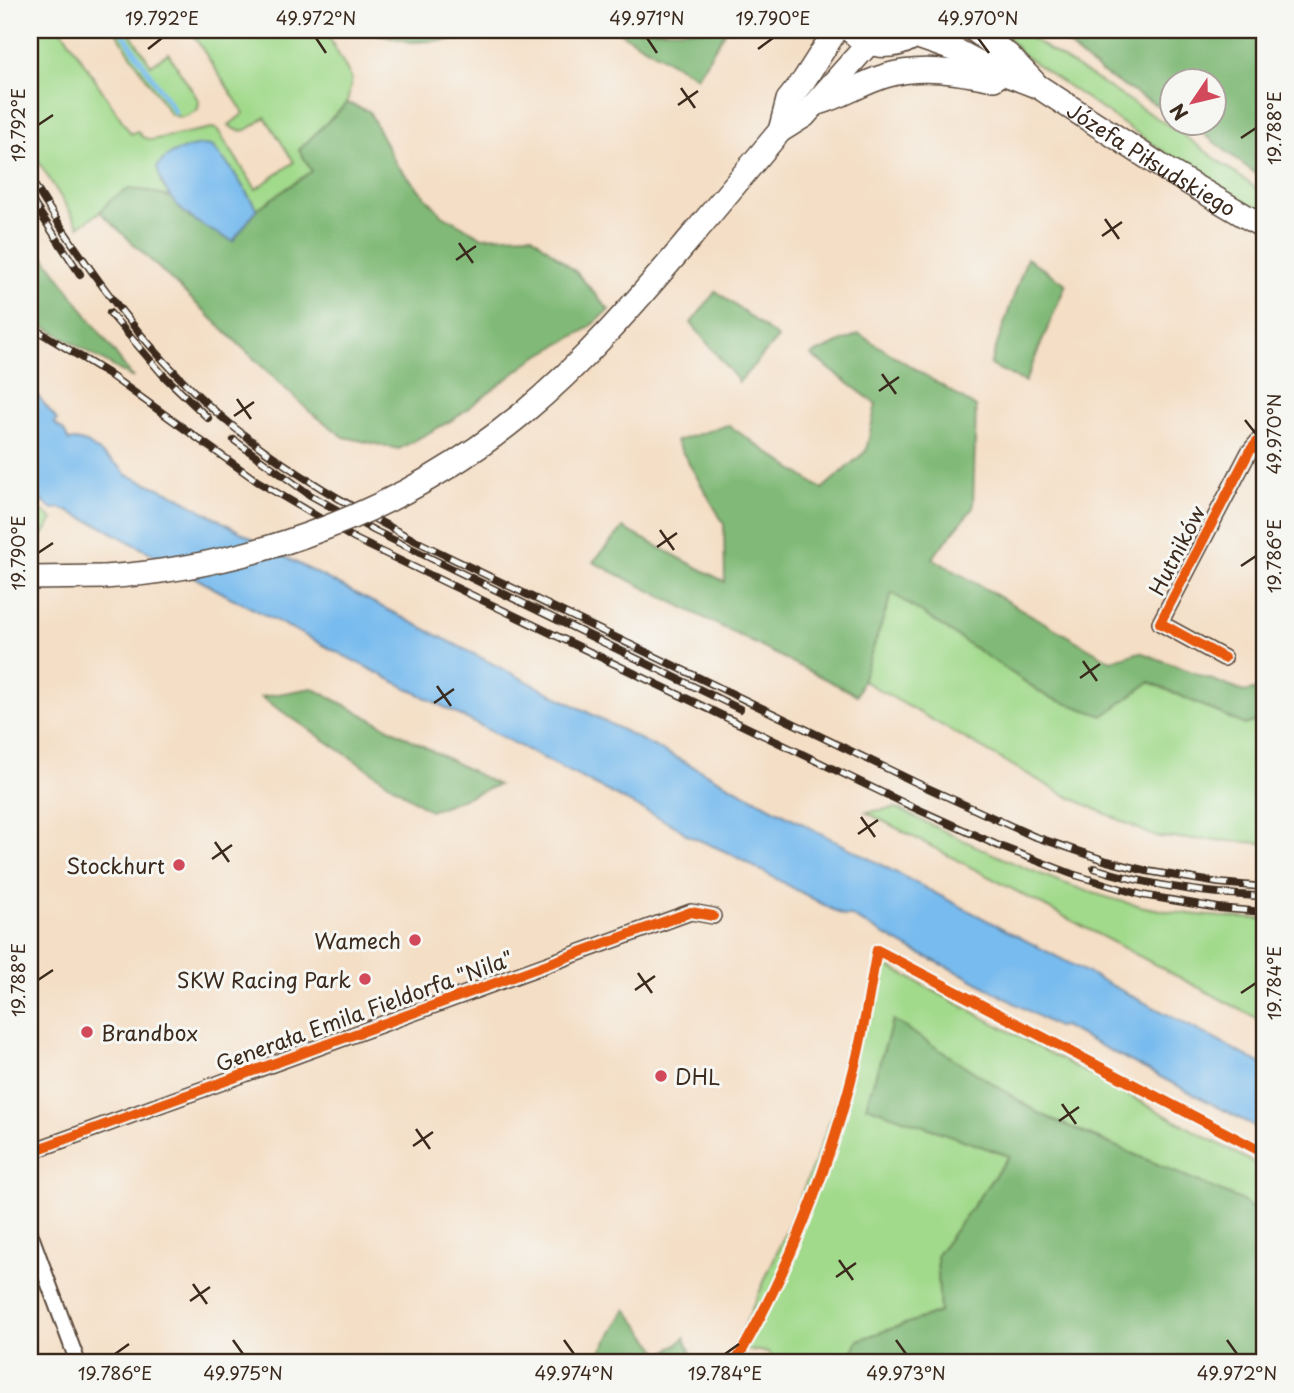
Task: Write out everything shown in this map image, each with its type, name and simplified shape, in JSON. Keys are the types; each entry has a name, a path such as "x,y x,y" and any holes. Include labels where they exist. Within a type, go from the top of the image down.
{"main road":[{"path":"780,131 788,100 836,30"},
{"path":"850,30 869,43 879,46 898,45 919,33"},
{"name":"Józefa Piłsudskiego","path":"974,30 1008,55 1039,87"},
{"name":"Józefa Piłsudskiego","path":"919,33 987,67 1039,87 1167,170 1264,227"},
{"path":"30,578 104,577 197,565 281,544 362,512 429,478 461,458 523,413 604,337 780,131 804,116 869,43"},
{"path":"814,104 886,76 922,70 959,72 1039,87"}],"street":[{"name":"Hutników","path":"1224,658 1160,624 1249,452 1264,434"},
{"name":"Generała Emila Fieldorfa \"Nila\"","path":"30,1152 691,912 713,916"},
{"path":"30,1233 78,1363"}],"green space":[{"path":"30,30 62,30 131,134 137,131 142,137 151,140 217,129 256,189 294,162 265,117 243,131 229,125 244,113 190,30 325,30 352,79 347,103 299,150 312,171 257,209 231,168 161,183 171,198 149,191 111,199 100,212 79,226 30,148"},
{"path":"115,30 128,30 151,65 168,53 199,101 198,109 184,116 170,114"},
{"path":"361,30 479,30 471,39 411,42"},
{"path":"615,30 726,30 697,77"},
{"path":"1002,30 1018,30 1158,119 1158,136 1185,136 1264,194 1264,217 1224,193 1021,53"},
{"path":"1054,30 1264,30 1264,180 1206,136 1228,136 1228,66 1158,66 1158,106 1094,67"},
{"path":"347,103 369,111 396,164 441,214 481,237 531,235 576,272 609,310 587,329 533,359 454,419 399,449 344,437 309,411 100,212 111,199 129,189 149,191 171,198 190,218 233,241 257,209 312,171 299,150"},
{"path":"30,237 133,378 30,318"},
{"path":"1027,258 1066,284 1025,382 990,365"},
{"path":"716,291 778,338 739,382 691,323"},
{"path":"859,334 976,407 973,508 932,558 1111,661 1140,652 1244,692 1264,688 1264,718 1245,725 1150,682 1103,716 1048,697 892,593 857,695 593,562 623,528 725,582 724,524 676,441 728,425 822,489 866,451 876,404 811,355"},
{"path":"30,501 53,519 43,535 30,535"},
{"path":"892,592 1048,697 1150,682 1245,725 1264,718 1264,843 1156,837 1061,793 862,680"},
{"path":"312,688 498,785 430,811 261,697"},
{"path":"896,808 1013,863 1105,897 1167,911 1264,919 1264,1022 866,812"},
{"path":"880,962 1264,1168 1264,1217 1241,1200 1040,1114 893,1020 866,1106 1009,1156 937,1255 940,1312 858,1340 848,1363 773,1363 769,1352 734,1349 816,1158 851,1061"},
{"path":"893,1020 1040,1114 1241,1200 1264,1217 1264,1363 848,1363 858,1340 940,1312 937,1255 1009,1156 866,1106"},
{"path":"626,1309 662,1355 685,1338 695,1363 594,1363"}],"water":[{"path":"200,145 212,146 231,168 257,209 233,241 208,229 185,213 161,181 157,167 166,157"},
{"path":"30,386 57,420 54,423 64,431 69,441 87,443 127,475 173,494 283,556 1264,1065 1264,1131 1063,1026 1057,1027 964,975 851,916 844,916 729,853 687,835 677,827 230,597 101,526 60,508 52,509 30,491"}],"waterway":[{"path":"121,30 175,112"}],"railway":[{"path":"30,178 74,246 122,312 204,402 256,444 346,503 416,541 917,783 1033,836 1107,861 1147,871 1219,883 1264,887"},
{"path":"30,198 80,274"},
{"path":"110,313 163,375 208,418"},
{"path":"30,326 107,373 257,481 355,539 904,803 999,846 1072,874 1142,895 1218,908 1264,912"},
{"path":"234,440 310,495 375,531 740,709"},
{"path":"1094,868 1174,887 1256,896"}],"cycle path":[{"path":"1224,658 1160,623 1249,452 1264,434"},
{"path":"30,1152 691,912 713,916"},
{"path":"735,1363 773,1291 821,1178 856,1061 877,950 1264,1153"}],"place":[{"name":"Stockhurt","path":"179,865"},
{"name":"Wamech","path":"415,940"},
{"name":"SKW Racing Park","path":"365,979"},
{"name":"Brandbox","path":"87,1032"},
{"name":"DHL","path":"661,1076"}]}
